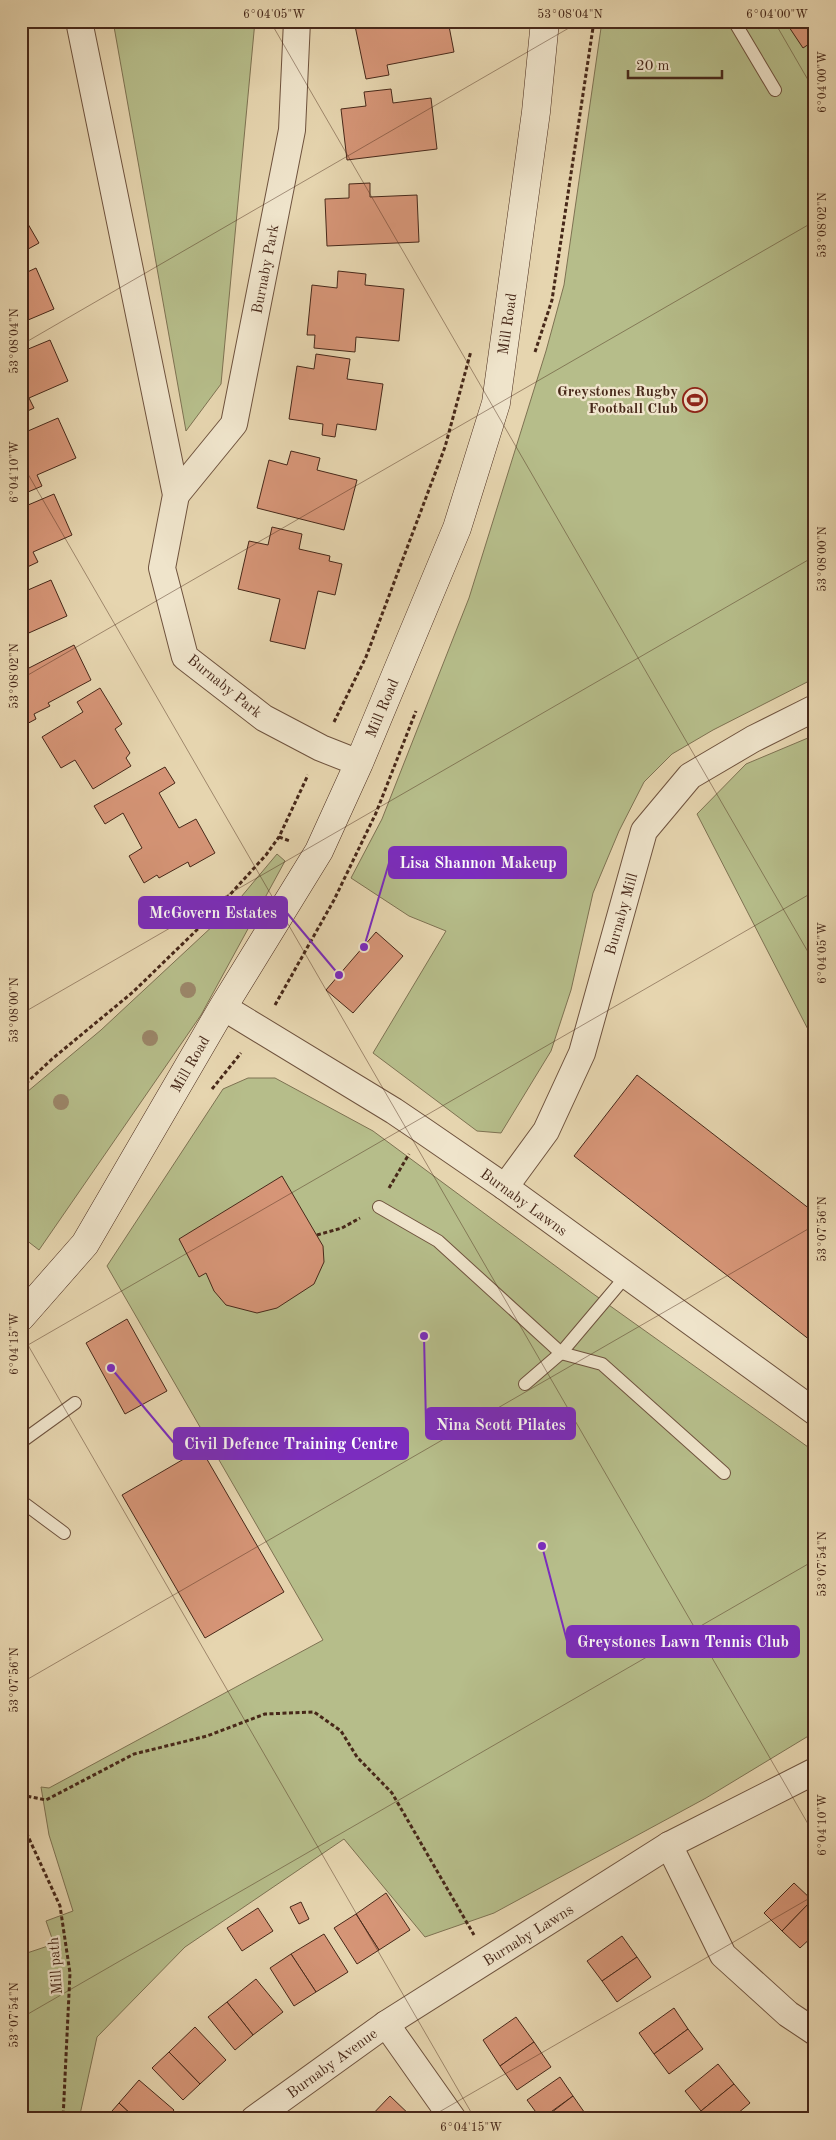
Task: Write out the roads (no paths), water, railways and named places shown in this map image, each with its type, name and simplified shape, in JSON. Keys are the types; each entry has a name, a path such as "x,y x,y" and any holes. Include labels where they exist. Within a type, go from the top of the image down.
{"main road":[{"name":"Mill Road","path":"28,1304 85,1244 223,1007 319,851 359,763 457,528 496,403 536,112 545,21"}],"street":[{"name":"Burnaby Park","path":"79,21 176,495 162,568 185,657 264,718 320,748 359,763"},
{"name":"Burnaby Park","path":"176,495 234,424 292,130 297,21"},
{"name":"Burnaby Mill","path":"505,1187 546,1131 582,1053 644,831 690,776 753,739 815,708"},
{"name":"Burnaby Lawns","path":"223,1007 394,1110 505,1187 815,1412"},
{"name":"Burnaby Lawns","path":"386,2024 669,1845 815,1771"},
{"path":"669,1845 723,1955 788,2014 815,2032"},
{"path":"386,2024 453,2119"},
{"name":"Burnaby Avenue","path":"254,2119 386,2024"}],"lane":[{"path":"734,21 775,90"},
{"path":"379,1207 438,1241 562,1353 602,1364 724,1473"},
{"path":"525,1384 562,1353 626,1276"},
{"path":"21,1442 74,1403"},
{"path":"21,1501 64,1533"}],"place":[{"name":"Greystones Rugby Football Club","path":"695,400"},
{"name":"Lisa Shannon Makeup","path":"364,947"},
{"name":"McGovern Estates","path":"339,975"},
{"name":"Nina Scott Pilates","path":"424,1336"},
{"name":"Civil Defence Training Centre","path":"111,1368"},
{"name":"Greystones Lawn Tennis Club","path":"542,1546"}]}
